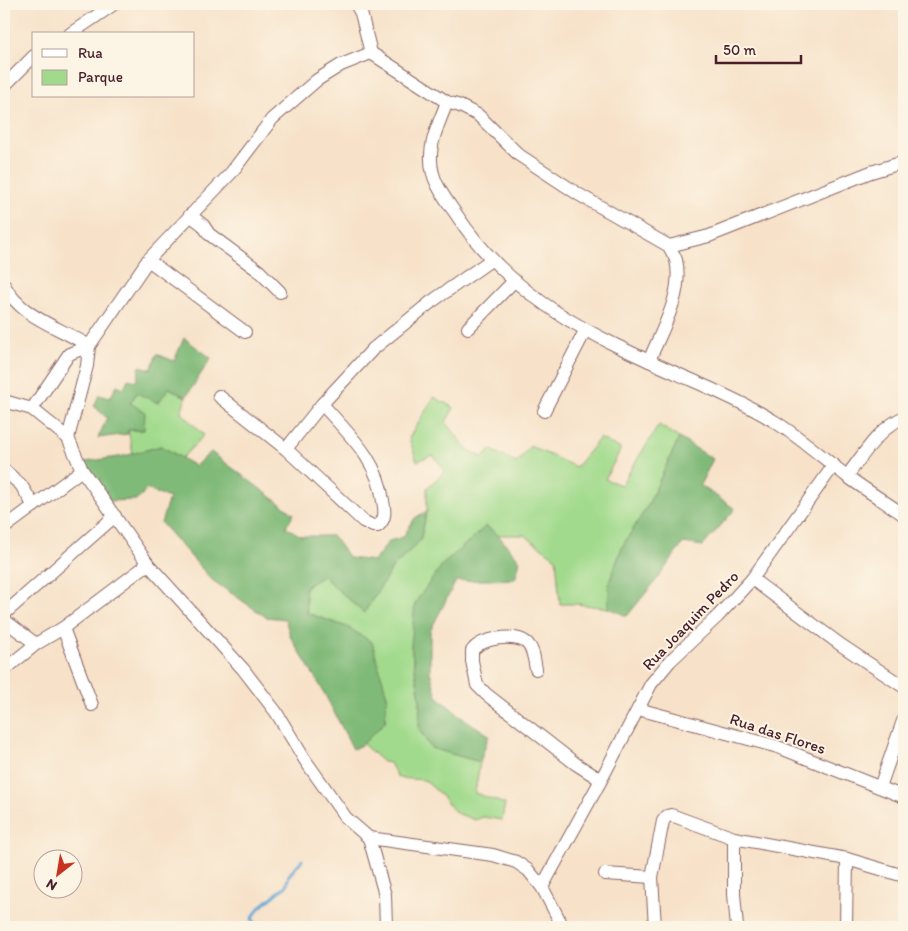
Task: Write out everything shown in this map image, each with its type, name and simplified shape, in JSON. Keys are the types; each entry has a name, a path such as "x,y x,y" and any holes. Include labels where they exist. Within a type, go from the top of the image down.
{"street":[{"path":"73,32 114,4"},
{"path":"356,4 361,13 371,53 447,102 478,115 519,155 578,194 669,246 676,260 677,280 673,302 649,361"},
{"path":"68,438 87,366 89,346 148,260 231,173 272,119 316,80 341,65 371,53"},
{"path":"4,86 32,58"},
{"path":"447,102 431,144 431,163 437,186 463,225 491,260 514,281 541,303 585,331 735,400 772,420 847,476 904,515"},
{"path":"669,246 709,236 871,172 904,162"},
{"path":"190,215 203,225 209,234 259,271 280,292"},
{"path":"148,260 245,332"},
{"path":"286,449 322,404 373,349 431,302 491,260"},
{"path":"468,328 514,281"},
{"path":"4,285 17,303 32,314 48,325 77,338 89,346"},
{"path":"544,411 585,331"},
{"path":"32,409 69,354 89,346"},
{"path":"219,396 286,449 364,521 372,526 378,526 382,522 385,510 382,486 377,473 368,458 322,404"},
{"path":"4,401 32,409 68,438 82,470 148,564 243,669 276,712 346,818 369,838 505,858 516,862 528,870 542,888 563,927"},
{"path":"847,476 881,432 904,417"},
{"name":"Rua Joaquim Pedro","path":"542,888 651,684 664,668 718,616 752,579 834,465"},
{"path":"4,470 21,486 34,506"},
{"path":"4,528 82,470"},
{"path":"4,614 115,516"},
{"path":"4,670 36,644 63,628 148,564"},
{"path":"752,579 841,645 904,687"},
{"path":"4,620 36,644"},
{"path":"63,628 92,705"},
{"path":"536,669 533,651 520,638 504,638 480,643 472,652 477,685 486,694 576,764 601,780"},
{"name":"Rua das Flores","path":"638,710 778,747 904,797"},
{"path":"880,787 903,724"},
{"path":"655,927 652,877 663,822 667,816 674,814 734,838 847,859 904,876"},
{"path":"369,838 385,894 386,927"},
{"path":"734,838 734,894 737,927"},
{"path":"846,927 847,859"},
{"path":"605,874 652,877"}],"green space":[{"path":"184,338 211,358 186,397 169,388 158,403 137,393 130,403 145,412 144,430 128,430 128,434 98,438 107,418 94,406 99,395 110,398 117,385 124,388 128,379 137,381 140,366 151,369 157,354 174,361"},
{"path":"169,388 186,397 181,412 204,435 182,458 161,446 133,454 128,430 144,430 130,404 137,393"},
{"path":"434,397 454,408 446,422 467,449 482,457 490,449 517,463 530,446 576,467 600,438 621,449 605,479 621,485 659,425 679,438 648,505 622,547 609,583 608,608 560,604 556,558 524,535 498,535 486,526 411,646 420,698 419,729 431,748 480,762 475,793 505,804 502,820 483,817 475,820 456,813 438,792 424,780 398,778 390,763 383,762 363,744 385,721 387,696 347,627 307,613 305,587 323,576 364,613 393,567 420,541 427,511 427,488 445,471 433,455 417,461 409,438"},
{"path":"679,438 713,459 700,485 735,509 703,546 683,543 627,616 608,608 609,583 622,547 648,505"},
{"path":"161,446 195,466 211,452 294,514 286,527 301,536 333,536 349,558 374,561 389,541 403,537 415,518 427,511 420,541 393,567 364,613 323,576 305,587 307,613 347,627 372,642 387,696 385,722 363,744 353,749 321,687 291,638 285,619 266,617 212,580 161,523 169,498 147,489 137,500 108,501 85,462 124,456"},
{"path":"486,526 498,535 520,561 515,579 456,581 430,631 430,672 437,696 460,716 489,735 480,762 431,748 419,729 420,698 411,646 415,603 442,565"}],"waterway":[{"path":"259,927 252,919 259,908 286,886 289,875 302,860"}]}
